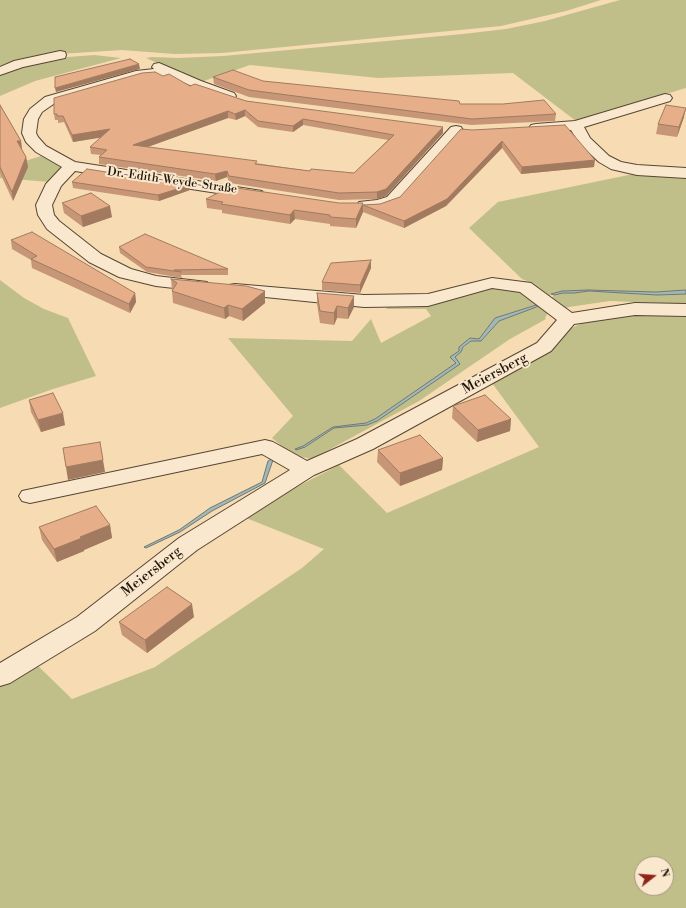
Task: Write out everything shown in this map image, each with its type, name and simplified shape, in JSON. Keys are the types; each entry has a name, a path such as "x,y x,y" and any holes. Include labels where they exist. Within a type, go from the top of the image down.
{"street":[{"path":"0,71 19,64 60,55"},
{"name":"Dr.-Edith-Weyde-Straße","path":"141,60 196,84 240,100"},
{"name":"Dr.-Edith-Weyde-Straße","path":"171,73 152,73 50,100 37,109 31,119 29,133 32,139 42,149 71,166 268,196"},
{"path":"525,129 576,125 665,98"},
{"path":"576,125 584,140 604,159 616,166 637,170 686,173"},
{"path":"352,206 379,205 393,200 457,130"},
{"path":"71,166 54,184 48,194 44,205 46,215 53,225 84,250 110,266 133,276 169,283 364,301 428,300 492,283 525,287 568,318 635,309 686,310"},
{"name":"Meiersberg","path":"0,676 86,624 188,544 306,470 365,444 544,347 568,318"},
{"path":"30,496 266,447 306,470"}],"shaded area":[{"path":"0,0 601,0 566,11 501,26 222,53 175,54 122,50 59,54 0,69"},
{"path":"620,0 686,0 686,88 576,121 513,73 378,78 250,65 201,82 146,58 223,56 506,29 545,21"},
{"path":"94,55 121,58 35,81 0,96 0,73 56,58"},
{"path":"41,156 60,164 62,168 50,182 0,178 0,169"},
{"path":"638,173 686,176 686,290 656,292 588,290 562,291 551,294 547,301 495,318 479,339 470,338 459,351 451,357 457,363 375,419 367,423 333,427 303,446 295,449 305,447 334,428 367,425 377,421 459,364 455,357 463,348 471,341 481,341 499,321 549,302 554,295 589,291 657,295 686,294 686,304 610,301 569,307 547,314 546,319 510,339 419,401 312,459 297,456 289,452 272,438 293,416 228,338 352,341 371,319 381,343 431,316 426,309 386,309 388,307 418,305 443,301 489,288 513,287 525,294 540,289 534,284 522,279 469,228 498,202"},
{"path":"0,280 24,298 44,309 68,318 96,376 53,389 0,408"},
{"path":"640,315 686,317 686,908 0,908 0,686 34,662 72,699 155,667 302,568 324,549 246,518 264,504 339,465 387,513 539,447 492,383 552,337 589,320"}],"water":[{"path":"588,290 656,292 686,290 686,294 657,295 589,291 554,295 551,294 562,291"},
{"path":"536,305 539,306 499,321 481,341 471,341 463,347 461,352 455,357 460,364 377,421 367,425 334,428 305,447 295,449 303,446 333,427 366,423 375,419 456,363 450,357 459,351 459,347 470,338 479,339 495,318"},
{"path":"271,459 273,460 265,483 212,511 180,532 146,548 144,547 179,530 210,508 262,482 268,461"}],"building":[{"path":"130,59 139,64 55,88 55,77"},
{"path":"233,70 263,81 459,101 460,104 503,104 544,100 556,114 472,119 249,90 213,77"},
{"path":"155,72 163,76 169,74 190,86 195,84 246,101 443,127 386,189 377,192 339,193 229,176 227,171 215,174 99,157 107,150 90,147 110,129 72,135 63,116 57,116 57,114 54,114 54,98 142,73","holes":["245,110 258,121 293,126 303,119 394,135 354,173 311,169 310,171 255,164 257,161 133,145 228,111 235,114"]},
{"path":"0,105 21,141 17,141 26,157 12,192 0,167"},
{"path":"666,105 686,108 679,127 658,124"},
{"path":"565,125 595,160 522,167 502,141 447,199 404,221 363,205 380,204 400,197 461,129 472,130"},
{"path":"87,169 190,185 158,195 72,182"},
{"path":"230,187 339,203 363,203 356,219 330,217 330,215 294,210 290,215 221,204 223,202 206,199"},
{"path":"91,193 110,206 81,216 62,203"},
{"path":"32,232 135,293 129,304 31,259 37,256 11,240"},
{"path":"145,234 228,269 174,270 181,272 146,267 119,247"},
{"path":"371,260 360,285 322,282 331,263"},
{"path":"171,279 246,286 265,291 242,309 228,305 224,308 172,291 177,283"},
{"path":"317,293 354,296 348,308 337,306 334,313 320,311"},
{"path":"53,393 63,413 38,420 29,400"},
{"path":"485,395 511,419 478,430 453,406"},
{"path":"420,435 443,458 400,473 378,450"},
{"path":"100,442 103,460 66,467 63,448"},
{"path":"96,506 110,525 54,549 39,527"},
{"path":"167,587 192,604 145,640 119,622"}]}
